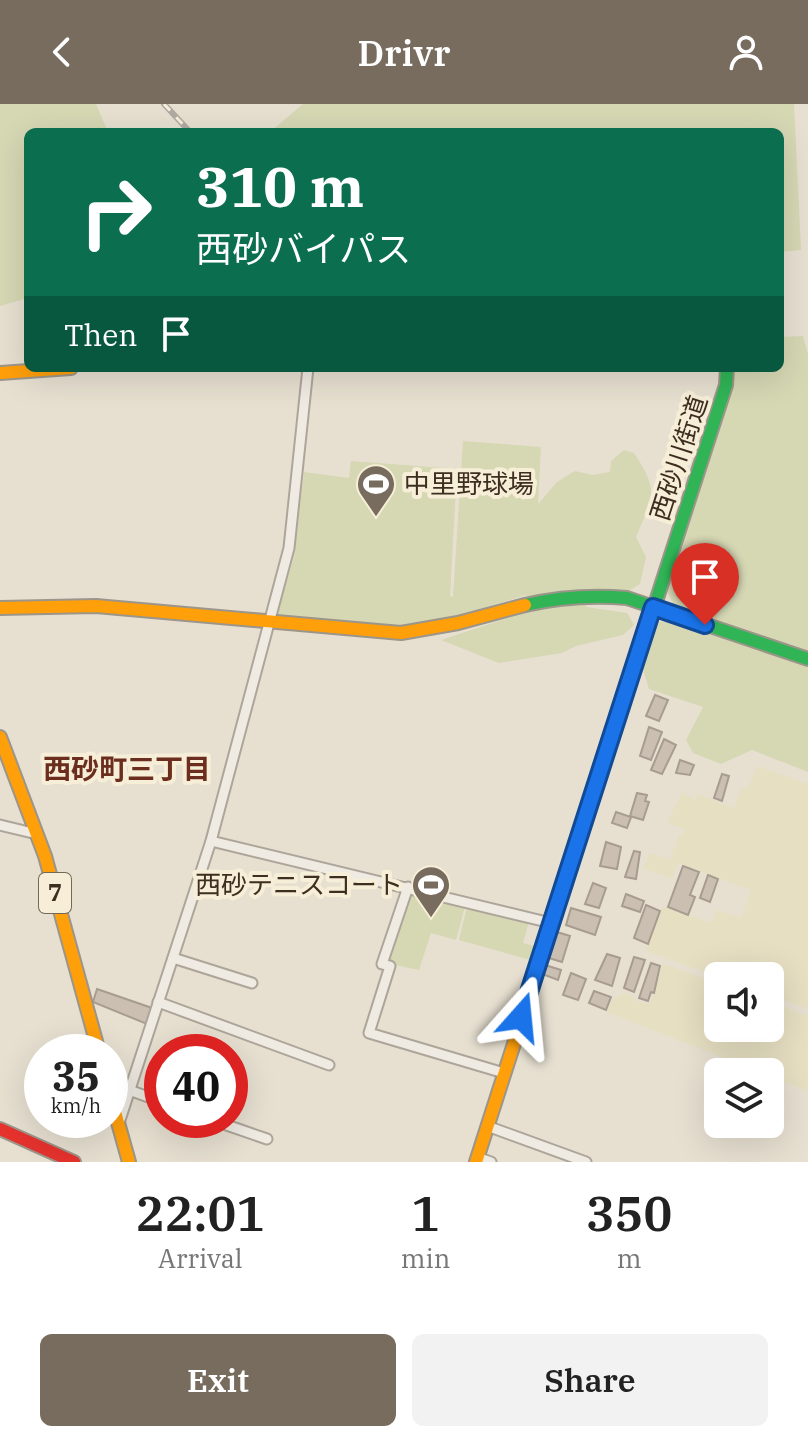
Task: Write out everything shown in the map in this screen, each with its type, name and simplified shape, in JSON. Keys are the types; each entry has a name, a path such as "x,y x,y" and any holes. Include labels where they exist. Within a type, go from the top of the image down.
{"street":[{"path":"0,373 24,371"},
{"path":"128,1093 211,841 289,548 308,372"},
{"name":"西砂川街道","path":"476,1160 726,385 727,372"},
{"path":"0,608 96,606 401,633 429,629 532,602 605,594 808,659"},
{"name":"7","path":"0,737 37,834 94,1034"},
{"path":"0,825 37,834"},
{"path":"211,841 551,923"},
{"path":"408,887 382,964 390,966 369,1033 504,1073"},
{"path":"173,958 234,982 252,983"},
{"path":"158,1002 329,1065"},
{"path":"129,1090 144,1095"},
{"path":"487,1126 586,1162"},
{"path":"0,1129 74,1162"},
{"path":"248,1132 267,1139"},
{"path":"122,1138 129,1162"},
{"path":"476,1160 491,1162"}],"shaded area":[{"path":"757,766 808,784 808,1009 784,1000 784,962 704,962 704,972 646,951 663,906 712,923 717,910 741,918 751,890 678,863 672,878 644,869 649,853 670,860 679,834 683,835 685,829 667,823 682,792 695,800 698,794 734,808 742,787 748,788"},
{"path":"663,964 704,978 704,1042 784,1042 784,1007 808,1016 808,1091 784,1082 784,1058 724,1058 607,1012 611,1000 625,993 636,1001 650,1004"}],"green space":[{"path":"0,104 96,104 106,128 24,128 24,299 0,306"},
{"path":"303,104 794,104 801,250 784,252 784,128 275,128"},
{"path":"803,336 808,354 808,653 676,609 666,590 734,372 784,372 784,337"},
{"path":"463,441 541,447 538,504 557,482 575,471 592,475 610,472 611,461 624,450 634,453 651,486 650,503 636,537 646,557 640,584 627,592 587,590 586,607 627,613 634,625 623,635 576,646 562,653 499,663 441,640 529,611 526,595 421,627 277,615 294,557 304,472 349,478 351,461 457,469 450,596 453,597"},
{"path":"674,621 808,665 808,772 752,750 721,764 693,753 686,740 703,707 649,689 640,659 659,622"},
{"name":"西砂テニスコート","path":"410,893 465,906 456,940 431,933 419,970 385,963"},
{"path":"467,907 529,922 523,943 538,947 534,961 459,940"}],"building":[{"path":"655,695 668,700 659,721 646,716"},
{"path":"649,727 662,732 651,760 640,756"},
{"path":"664,739 676,745 662,774 651,770"},
{"path":"680,760 694,765 690,775 676,773"},
{"path":"722,774 729,776 722,801 714,798"},
{"path":"637,793 647,795 645,801 649,802 643,820 630,816"},
{"path":"616,812 631,817 627,828 612,823"},
{"path":"606,842 621,847 617,869 600,866"},
{"path":"634,851 640,852 636,879 625,877"},
{"path":"683,866 699,872 690,895 695,897 688,915 668,907"},
{"path":"708,875 718,879 710,902 700,898"},
{"path":"593,883 606,888 599,908 585,904"},
{"path":"626,894 644,901 640,912 622,906"},
{"path":"646,905 660,911 648,944 634,938"},
{"path":"571,908 601,917 595,935 566,925"},
{"path":"557,932 570,936 562,962 549,958"},
{"path":"607,954 620,958 612,986 595,980"},
{"path":"634,957 645,960 634,992 624,988"},
{"path":"651,963 660,966 654,993 651,992 648,1001 639,998"},
{"path":"545,965 561,970 558,980 542,974"},
{"path":"571,973 586,979 578,1000 563,995"},
{"path":"97,989 152,1008 147,1024 93,1002"},
{"path":"594,991 611,997 606,1010 589,1003"}],"railway":[{"path":"164,104 186,128"}],"traffic: fast":[{"path":"650,620 726,385 727,372"},
{"path":"525,605 576,597 627,598 808,659"}],"traffic: slow":[{"path":"0,373 24,371"},
{"path":"0,608 96,606 401,633 458,623 525,605"},
{"path":"476,1162 650,620"},
{"path":"0,737 45,856 94,1034"},
{"path":"122,1138 129,1162"}],"traffic: jam":[{"path":"0,1129 74,1162"}],"place":[{"name":"中里野球場","path":"376,518"},
{"name":"西砂テニスコート","path":"431,919"}],"district":[{"name":"西砂町三丁目","path":"127,769"}],"route":[{"path":"521,1017 653,607 705,625"}]}
